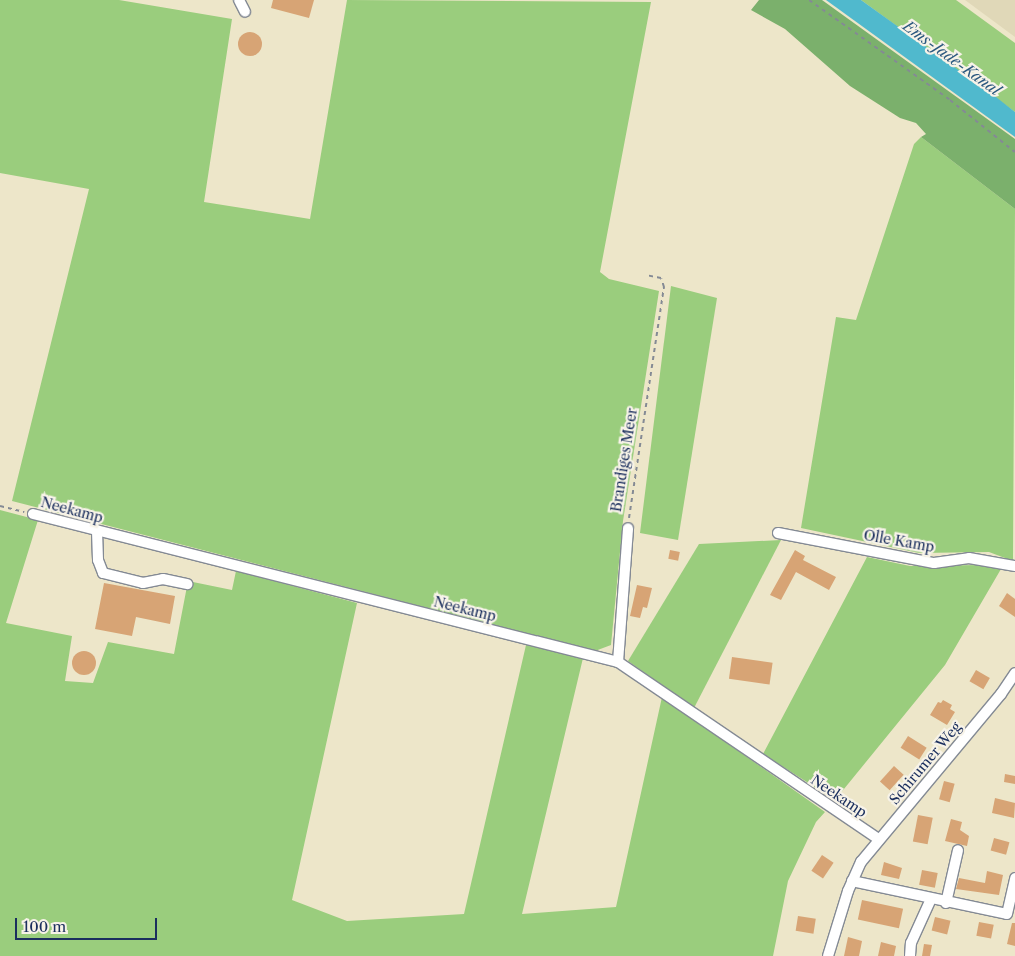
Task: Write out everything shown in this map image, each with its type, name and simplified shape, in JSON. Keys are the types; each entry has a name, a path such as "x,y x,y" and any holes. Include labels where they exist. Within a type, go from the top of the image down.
{"street":[{"path":"239,0 245,12"},
{"name":"Neekamp","path":"33,514 618,662 878,839"},
{"name":"Brandiges Meer","path":"618,662 628,528"},
{"path":"98,531 98,560 103,573 142,583 163,580 187,584"},
{"name":"Olle Kamp","path":"778,533 934,563 969,558 1015,566"},
{"name":"Schirumer Weg","path":"828,956 852,881 861,862 878,839 1001,694 1015,673"},
{"path":"946,903 958,850"},
{"path":"852,881 946,903 1007,914 1015,878"},
{"path":"910,956 911,943 931,899"}],"path":[{"path":"809,0 950,100 1015,152"},
{"name":"Brandiges Meer","path":"628,528 664,287 661,278 646,275"},
{"name":"Neekamp","path":"0,506 33,514"}],"shaded area":[{"path":"965,0 1015,0 1015,37"}],"green space":[{"path":"0,0 119,0 232,19 204,202 310,219 347,0 651,2 600,272 609,279 659,291 623,521 611,645 595,651 12,501 89,189 0,173"},
{"path":"759,0 822,0 1015,139 1015,209 921,137 926,134 916,123 900,118 850,86 785,29 751,10"},
{"path":"861,0 956,0 1015,43 1015,112"},
{"path":"921,137 1015,209 1013,561 989,552 919,553 801,528 836,317 856,320 914,144"},
{"path":"671,286 717,298 678,540 640,533"},
{"path":"0,510 38,520 6,623 72,636 65,681 93,683 108,642 174,654 188,581 232,590 236,571 357,603 292,900 347,921 464,914 526,645 583,658 522,914 616,907 662,697 825,812 816,822 788,881 773,956 0,956"},
{"path":"781,540 694,708 628,661 699,544"},
{"path":"867,557 910,566 980,565 1001,569 945,665 835,800 763,754"}],"water":[{"path":"826,0 861,0 996,97 1015,112 1015,137"}],"building":[{"path":"273,0 314,0 309,18 271,8"},
{"path":"250,32 259,35 262,44 259,53 250,56 241,53 238,44 241,35"},
{"path":"670,550 680,552 678,561 668,559"},
{"path":"795,550 805,556 803,560 836,577 829,590 796,572 781,600 770,595"},
{"path":"104,583 175,596 170,624 136,617 132,636 95,629"},
{"path":"637,585 652,588 647,608 643,607 640,618 630,616"},
{"path":"1007,593 1015,599 1015,617 999,606"},
{"path":"84,651 93,654 96,663 93,672 84,675 75,672 72,663 75,654"},
{"path":"732,657 773,663 770,684 729,679"},
{"path":"976,670 990,678 983,689 970,681"},
{"path":"943,700 952,705 950,709 955,712 947,725 930,715 938,702 941,703"},
{"path":"908,736 927,748 919,760 901,748"},
{"path":"894,766 904,775 890,790 880,782"},
{"path":"1005,774 1015,776 1015,784 1004,782"},
{"path":"944,781 955,784 950,802 939,799"},
{"path":"995,798 1015,803 1014,818 992,813"},
{"path":"918,815 933,818 928,844 913,842"},
{"path":"951,819 962,822 960,830 969,836 967,846 945,841"},
{"path":"994,838 1009,842 1006,855 991,851"},
{"path":"822,855 834,863 823,879 811,871"},
{"path":"884,862 902,868 899,879 881,875"},
{"path":"922,870 938,873 935,888 919,885"},
{"path":"987,871 1003,875 999,895 956,889 959,878 985,883"},
{"path":"862,900 903,909 899,928 858,920"},
{"path":"798,916 816,919 813,934 796,931"},
{"path":"935,917 951,921 947,934 932,931"},
{"path":"979,922 994,925 991,939 976,936"},
{"path":"1012,923 1015,923 1015,946 1007,944"},
{"path":"848,937 862,941 859,956 844,956"},
{"path":"881,942 896,946 894,956 878,956"},
{"path":"924,944 932,945 930,956 922,956"}],"water label":[{"name":"Ems-Jade-Kanal","path":"952,58"}]}
